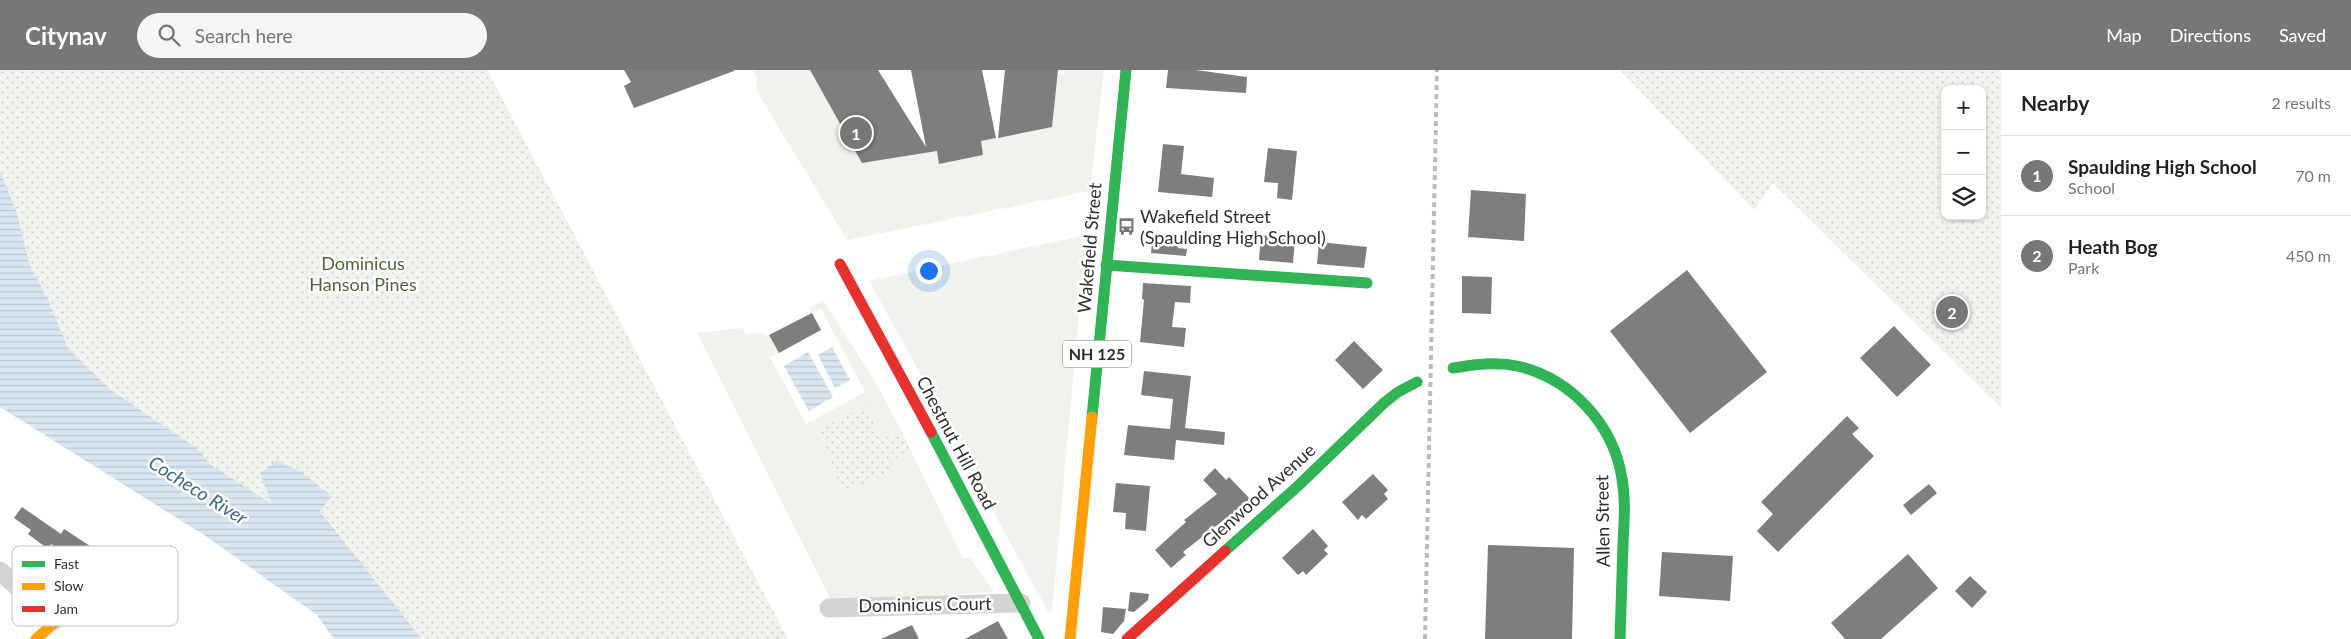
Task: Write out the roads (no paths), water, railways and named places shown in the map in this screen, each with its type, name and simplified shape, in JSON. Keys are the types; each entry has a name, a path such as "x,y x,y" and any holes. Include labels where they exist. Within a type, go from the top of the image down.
{"street":[{"name":"Wakefield Street","path":"1070,639 1126,70"},
{"name":"Chestnut Hill Road","path":"840,264 913,397 1039,639"},
{"path":"1106,265 1367,282"},
{"name":"Allen Street","path":"1453,368 1479,364 1497,364 1518,366 1542,374 1573,394 1587,407 1608,437 1616,454 1623,491 1620,639"},
{"name":"Glenwood Avenue","path":"1127,639 1298,486 1384,403 1398,392 1418,382"},
{"path":"0,571 12,582"},
{"name":"Dominicus Court","path":"829,608 1021,603"},
{"path":"36,639 49,626"}],"water":[{"name":"Cocheco River","path":"0,171 17,213 29,263 50,304 68,348 111,390 197,448 211,465 272,504 260,473 277,461 300,471 332,496 320,511 422,639 334,639 317,615 204,535 0,407"},
{"path":"832,347 850,380 835,388 818,355"},
{"path":"808,352 833,397 809,411 784,366"}],"railway":[{"path":"1425,639 1437,70"}],"place":[{"name":"Spaulding High School","path":"856,133"},
{"name":"Wakefield Street (Spaulding High School)","path":"1126,227"},
{"name":"Heath Bog","path":"1952,312"}],"park label":[{"name":"Dominicus Hanson Pines","path":"363,274"}]}
